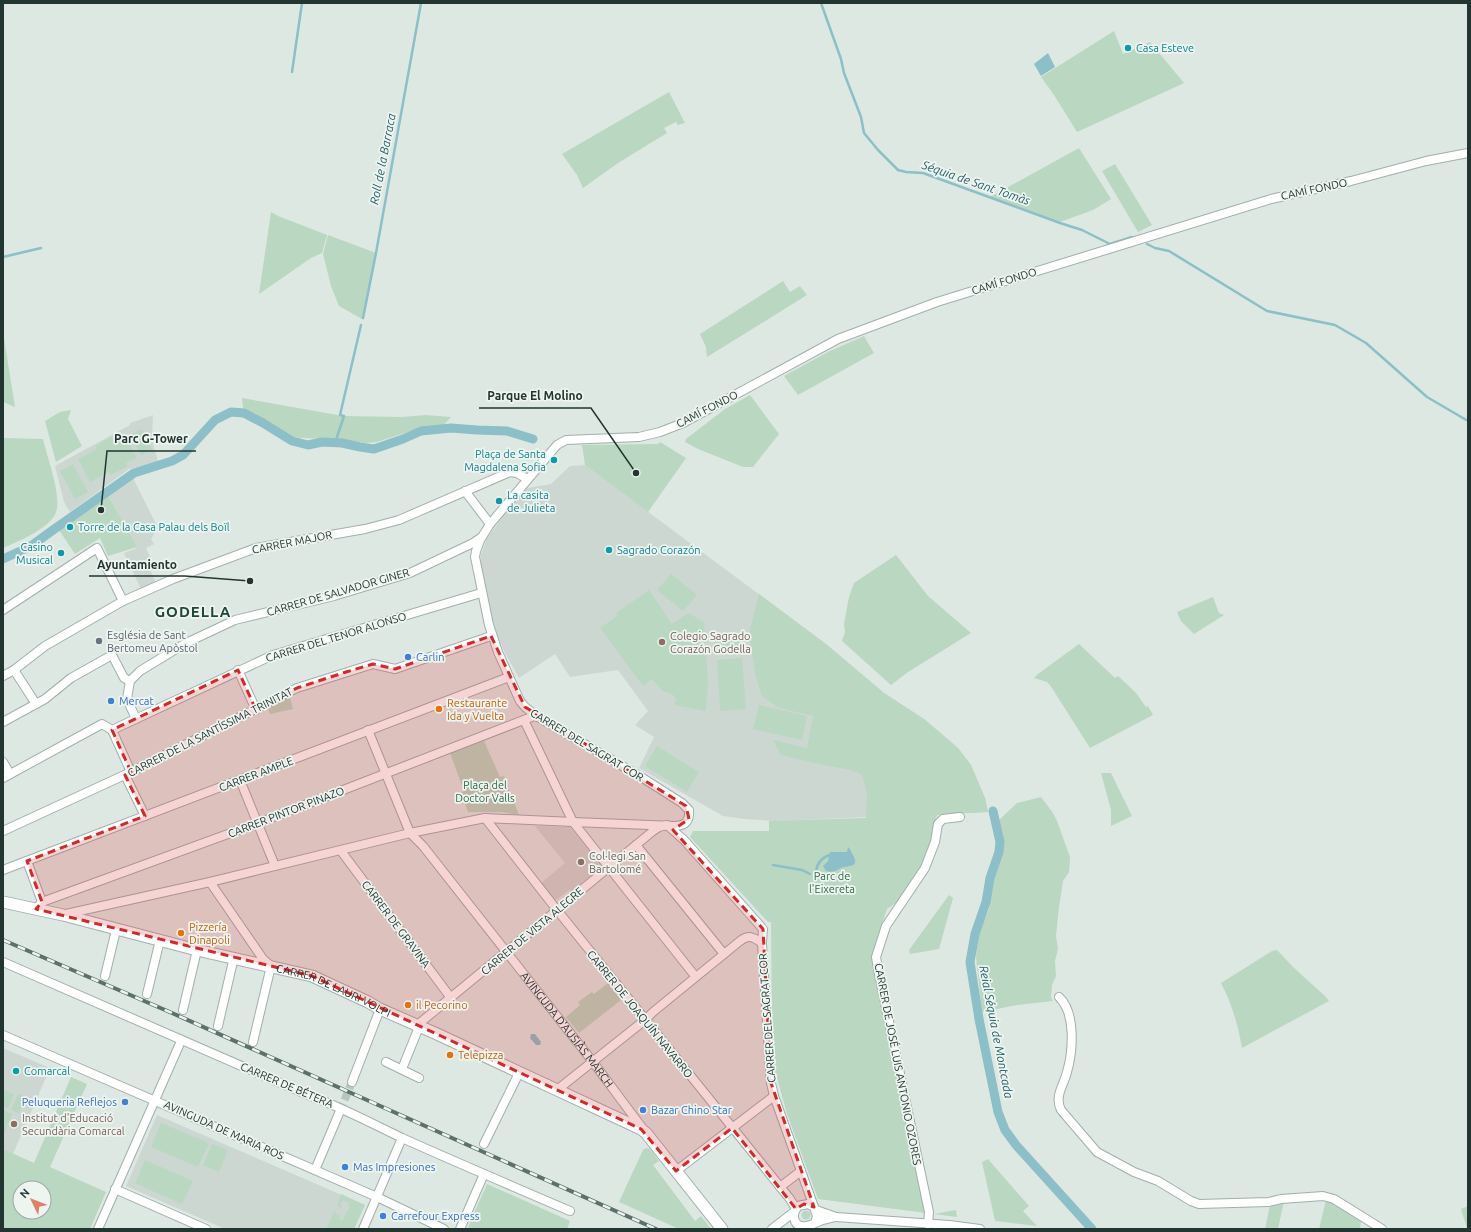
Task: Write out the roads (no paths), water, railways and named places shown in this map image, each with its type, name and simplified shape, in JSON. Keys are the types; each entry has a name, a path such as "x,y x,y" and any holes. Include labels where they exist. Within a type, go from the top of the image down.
{"street":[{"name":"CAMÍ FONDO","path":"527,479 557,445 566,440 639,437 660,432 683,423 838,339 937,302 1271,199 1352,181 1426,161 1468,153"},
{"name":"CARRER MAJOR","path":"3,676 14,670 45,646 123,601 173,579 256,548 365,528 399,520 510,472 517,473 527,479"},
{"name":"CARRER DE SALVADOR GINER","path":"130,681 140,671 186,643 235,620 334,596 410,573 464,548 482,537 490,524 527,479"},
{"path":"465,491 490,524"},
{"name":"CARRER DEL SAGRAT COR","path":"482,537 476,550 475,557 481,593 492,636 509,677 524,707 538,717 638,775 682,803 689,810 689,819 681,826 667,825"},
{"path":"3,610 97,548 123,601"},
{"name":"CARRER DEL TENOR ALONSO","path":"112,730 273,655 481,593"},
{"name":"CARRER DE LA SANTÍSSIMA TRINITAT","path":"3,831 128,774 256,710 284,693 373,664 395,669 492,636"},
{"path":"3,722 45,699 71,678 112,654 124,678 130,681 127,699 136,718"},
{"path":"14,670 36,704"},
{"path":"238,670 256,710"},
{"name":"CARRER AMPLE","path":"3,870 509,677"},
{"name":"CARRER PINTOR PINAZO","path":"38,906 386,774 534,716 538,717"},
{"path":"524,720 573,822 695,976"},
{"path":"3,762 6,776 102,724 112,730 145,816"},
{"path":"368,730 410,833"},
{"path":"240,780 275,866"},
{"name":"CARRER DE JOSÉ LUIS ANTONIO OZORES","path":"928,1224 929,1212 876,957 888,923 925,868 935,842 939,822 943,818 960,817"},
{"path":"63,915 210,882 410,833 485,818 667,825"},
{"name":"CARRER DE JOAQUÍN NAVARRO","path":"485,818 645,1020 780,1186 795,1205 795,1210"},
{"name":"CARRER DEL SAGRAT COR","path":"667,825 684,840 763,929 762,943 769,1073 774,1096 815,1209"},
{"name":"CARRER DE VISTA ALEGRE","path":"419,1026 421,1022 636,845 656,829 667,825"},
{"name":"AVINGUDA D'AUSIÀS MARCH","path":"410,833 423,846 507,952 722,1229"},
{"path":"636,845 724,954"},
{"name":"CARRER DE GRAVINA","path":"341,851 451,998"},
{"path":"26,861 38,906"},
{"path":"210,882 270,966 253,1042"},
{"name":"CARRER DE LAURI VOLPI","path":"3,902 38,906 63,915 116,930 312,976 380,1009 641,1129 646,1133"},
{"path":"105,976 116,930"},
{"path":"556,1090 645,1020 695,976 740,941 749,936 762,943"},
{"path":"147,994 160,940"},
{"path":"183,1010 197,950"},
{"path":"218,1026 234,957"},
{"name":"CARRER DE BÉTERA","path":"3,962 181,1041 308,1095 326,1101 402,1138 570,1211"},
{"path":"1060,998 1064,1002 1068,1011 1071,1023 1072,1040 1068,1070 1060,1091 1059,1104 1061,1110 1102,1156 1134,1172 1158,1181 1185,1198 1199,1204 1269,1202 1281,1199 1323,1196 1334,1199 1382,1229"},
{"path":"352,1082 380,1009"},
{"path":"402,1069 419,1026"},
{"name":"AVINGUDA DE MARIA ROS","path":"3,1035 377,1197 444,1229"},
{"path":"98,1229 181,1041"},
{"path":"386,1062 419,1078"},
{"path":"484,1144 519,1073"},
{"path":"676,1171 774,1096"},
{"path":"315,1170 340,1111"},
{"path":"363,1229 402,1138"},
{"path":"780,1186 801,1171"},
{"path":"460,1229 484,1174"},
{"path":"115,1189 206,1229"},
{"path":"772,1229 804,1204 836,1217 980,1229"},
{"path":"795,1210 794,1215 796,1222 805,1227 815,1223 817,1216 815,1209"},
{"path":"805,1227 836,1217"}],"water":[{"path":"1048,53 1055,67 1041,76 1034,64"},
{"path":"848,847 855,859 854,864 830,872 826,871 823,866 828,861 830,852 847,852"},
{"path":"531,1034 535,1034 541,1042 540,1045 536,1045 530,1038"}],"waterway":[{"path":"292,72 302,3"},
{"name":"Roll de la Barraca","path":"363,318 421,3"},
{"name":"Séquia de Sant Tomàs","path":"821,3 841,59 844,73 861,117 864,133 898,170 923,173 1082,230 1110,244 1132,237"},
{"name":"Séquia de Sant Tomàs","path":"1147,244 1155,248 1169,251 1267,311 1335,325 1366,343 1427,397 1468,421"},
{"path":"3,257 41,248"},
{"name":"Roll de la Barraca","path":"335,443 344,416 340,415 361,325"},
{"name":"Reial Séquia de Montcada","path":"3,559 31,546 134,473 172,461 183,455 215,420 231,412 244,413 292,441 308,445 322,442 342,443 374,449 421,431 451,428 507,431 533,439"},
{"name":"Reial Séquia de Montcada","path":"993,811 1000,842 999,852 990,878 986,902 975,934 970,962 979,1019 998,1112 1005,1130 1016,1145 1092,1229"},
{"path":"816,871 820,861 829,855"},
{"path":"773,865 802,870 810,874"}],"tunnel":[{"path":"340,1111 352,1082"}],"railway":[{"path":"3,940 172,1013 656,1229"}],"place":[{"name":"Casa Esteve","path":"1128,48"},
{"name":"Plaça de Santa Magdalena Sofia","path":"554,460"},
{"name":"Parque El Molino","path":"636,473"},
{"name":"La casita de Julieta","path":"499,501"},
{"name":"Parc G-Tower","path":"101,510"},
{"name":"Torre de la Casa Palau dels Boïl","path":"70,527"},
{"name":"Sagrado Corazón","path":"609,550"},
{"name":"Casino Musical","path":"61,553"},
{"name":"Ayuntamiento","path":"250,581"},
{"name":"Església de Sant Bertomeu Apòstol","path":"99,641"},
{"name":"Colegio Sagrado Corazón Godella","path":"662,642"},
{"name":"Carlin","path":"408,657"},
{"name":"Mercat","path":"111,701"},
{"name":"Restaurante Ida y Vuelta","path":"439,709"},
{"name":"Col·legi San Bartolomé","path":"581,862"},
{"name":"Pizzería Dinapoli","path":"181,933"},
{"name":"il Pecorino","path":"408,1005"},
{"name":"Telepizza","path":"450,1055"},
{"name":"Comarcal","path":"16,1071"},
{"name":"Peluqueria Reflejos","path":"125,1102"},
{"name":"Bazar Chino Star","path":"643,1110"},
{"name":"Institut d'Educació Secundària Comarcal","path":"14,1124"},
{"name":"Mas Impresiones","path":"345,1167"},
{"name":"Carrefour Express","path":"383,1216"}],"district":[{"name":"GODELLA","path":"193,612"}],"park label":[{"name":"Plaça del Doctor Valls","path":"485,791"},
{"name":"Parc de l'Eixereta","path":"832,882"}]}
